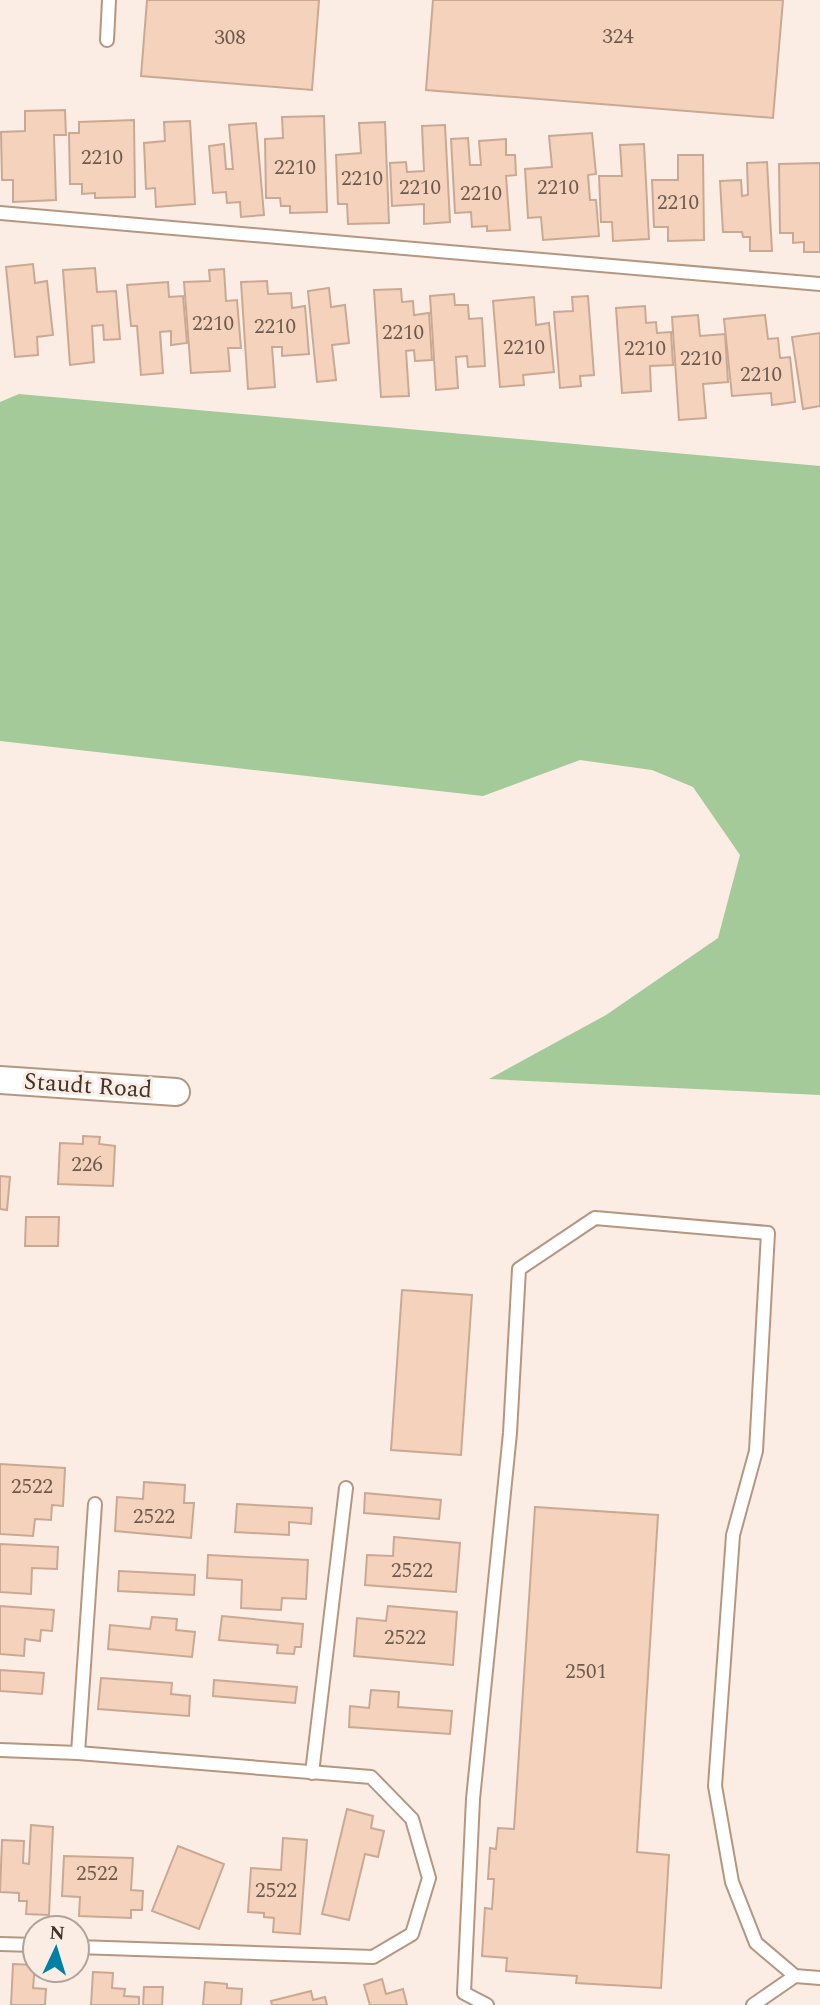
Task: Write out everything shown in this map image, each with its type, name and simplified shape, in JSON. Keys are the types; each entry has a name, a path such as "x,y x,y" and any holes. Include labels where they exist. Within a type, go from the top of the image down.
{"street":[{"name":"Staudt Road","path":"0,1080 176,1092"}],"lane":[{"path":"107,40 109,0"},
{"path":"0,213 820,284"},
{"path":"487,2005 464,1993 473,1800 510,1433 519,1269 595,1218 768,1233 756,1451 733,1535 716,1786 732,1882 756,1944 795,1976 820,1978"},
{"path":"312,1773 346,1488"},
{"path":"79,1753 95,1504"},
{"path":"0,1751 79,1753 371,1777 412,1819 429,1878 412,1934 373,1957 91,1947"},
{"path":"0,1944 21,1945"},
{"path":"753,2005 795,1976"}],"green space":[{"path":"19,394 820,466 820,1095 489,1079 606,1015 718,938 740,855 693,787 652,770 580,760 483,796 0,741 0,402"}],"building":[{"path":"147,0 319,0 312,90 141,76"},
{"path":"433,0 783,0 773,118 426,90"},
{"path":"65,110 66,135 54,135 56,200 13,202 13,180 2,180 1,132 25,131 25,111"},
{"path":"324,116 327,212 290,213 290,206 281,206 280,198 266,198 265,139 283,138 282,117"},
{"path":"134,120 135,197 95,198 95,193 82,194 82,184 70,184 69,133 79,133 79,122"},
{"path":"190,121 195,204 156,207 155,188 146,189 144,143 165,141 164,122"},
{"path":"385,122 389,223 348,224 347,204 338,204 336,155 361,153 359,123"},
{"path":"256,123 264,215 241,217 240,202 227,203 226,192 213,193 209,146 224,144 226,169 233,169 229,125"},
{"path":"445,125 450,222 424,224 424,204 392,206 390,163 406,162 407,172 424,171 422,126"},
{"path":"592,133 596,174 588,175 590,200 596,200 599,236 543,240 541,217 528,218 525,169 552,167 549,136"},
{"path":"468,138 470,165 481,165 479,141 506,139 506,155 515,155 516,175 506,176 510,230 487,231 487,226 472,227 471,212 455,213 451,139"},
{"path":"644,144 649,239 613,241 612,222 601,222 599,176 622,176 620,145"},
{"path":"678,155 703,155 704,240 668,241 668,227 654,227 652,180 678,180"},
{"path":"767,162 772,251 750,251 750,237 743,237 742,232 723,232 720,181 741,180 742,196 748,195 747,163"},
{"path":"820,163 820,252 804,252 804,242 793,243 793,233 780,233 779,164"},
{"path":"33,264 35,283 47,281 53,335 37,337 38,355 15,357 6,267"},
{"path":"95,268 97,292 116,291 120,339 104,340 103,325 92,326 94,362 70,365 63,270"},
{"path":"224,269 226,301 237,300 241,348 228,348 230,371 191,373 184,282 210,281 209,270"},
{"path":"267,281 268,294 291,293 292,308 305,306 309,354 282,356 282,347 272,347 275,387 248,389 241,282"},
{"path":"168,282 169,297 183,296 187,343 171,345 171,331 160,332 163,373 141,375 137,326 131,326 127,285"},
{"path":"329,288 331,307 345,305 349,343 332,345 336,380 317,382 308,291"},
{"path":"401,289 402,302 413,301 414,315 429,313 432,360 415,361 414,350 406,351 409,396 381,397 374,290"},
{"path":"454,294 455,305 468,305 469,319 482,318 485,366 468,367 467,356 456,357 458,388 436,390 430,296"},
{"path":"588,296 594,375 580,376 581,386 560,388 554,312 573,311 572,297"},
{"path":"534,297 536,325 549,323 554,372 523,375 524,385 500,387 493,301"},
{"path":"645,306 646,323 656,322 657,333 671,332 673,365 650,366 651,391 622,393 616,308"},
{"path":"698,315 700,336 725,334 728,382 703,384 706,418 679,420 672,317"},
{"path":"765,315 768,339 778,338 780,358 790,357 795,402 772,405 771,393 732,396 724,319"},
{"path":"820,333 820,406 803,409 792,337"},
{"path":"83,1136 100,1137 99,1144 115,1146 113,1186 58,1184 60,1143 83,1144"},
{"path":"0,1176 10,1177 7,1210 0,1209"},
{"path":"26,1217 59,1217 58,1246 25,1246"},
{"path":"402,1290 472,1295 461,1455 391,1450"},
{"path":"0,1464 65,1468 63,1506 52,1505 51,1520 35,1519 33,1536 0,1534"},
{"path":"144,1482 185,1485 184,1503 194,1503 191,1538 115,1531 117,1497 143,1499"},
{"path":"365,1493 441,1500 439,1519 364,1513"},
{"path":"237,1504 312,1508 311,1524 289,1522 289,1535 235,1532"},
{"path":"535,1507 658,1515 637,1852 669,1855 661,1988 576,1983 577,1976 506,1971 507,1958 482,1956 485,1908 492,1909 494,1879 488,1879 490,1848 496,1849 498,1828 514,1829"},
{"path":"394,1537 460,1543 456,1592 365,1585 367,1555 393,1556"},
{"path":"0,1544 58,1547 57,1569 32,1568 31,1594 0,1592"},
{"path":"208,1555 308,1560 306,1599 282,1598 281,1610 241,1608 242,1580 207,1578"},
{"path":"119,1571 195,1575 194,1595 118,1591"},
{"path":"0,1606 54,1610 52,1631 41,1630 40,1641 25,1639 24,1656 0,1654"},
{"path":"388,1606 457,1612 453,1665 354,1656 357,1618 386,1621"},
{"path":"222,1616 303,1624 301,1647 295,1647 294,1654 277,1653 278,1645 219,1640"},
{"path":"152,1617 177,1619 176,1630 195,1632 192,1657 108,1649 110,1625 150,1629"},
{"path":"0,1670 44,1673 42,1694 0,1691"},
{"path":"101,1678 172,1683 171,1694 190,1696 189,1716 98,1709"},
{"path":"214,1680 297,1687 295,1703 213,1696"},
{"path":"371,1690 399,1692 398,1707 452,1711 450,1734 349,1727 350,1706 369,1708"},
{"path":"347,1809 373,1816 371,1828 384,1831 378,1857 365,1854 349,1920 322,1914"},
{"path":"31,1825 53,1827 49,1914 26,1914 27,1901 19,1901 19,1893 0,1892 2,1840 24,1841 23,1863 29,1864"},
{"path":"283,1838 307,1840 300,1934 273,1932 274,1918 264,1917 264,1913 248,1912 251,1868 281,1870"},
{"path":"178,1846 224,1864 199,1929 152,1911"},
{"path":"64,1856 133,1858 131,1890 143,1891 142,1910 131,1910 131,1918 91,1916 91,1914 79,1914 80,1897 62,1896"},
{"path":"13,1964 21,1964 21,1984 33,1984 33,1988 46,1989 45,2005 11,2005"},
{"path":"93,1972 113,1973 112,1988 125,1989 124,1996 139,1997 139,2005 91,2005"},
{"path":"382,1979 386,1994 403,1989 407,2005 370,2005 364,1985"},
{"path":"205,1982 227,1984 227,1988 242,1989 241,2005 203,2005"},
{"path":"144,1987 163,1987 162,2005 143,2005"},
{"path":"311,1991 313,2000 325,1997 327,2005 272,2005 271,2001"}]}
